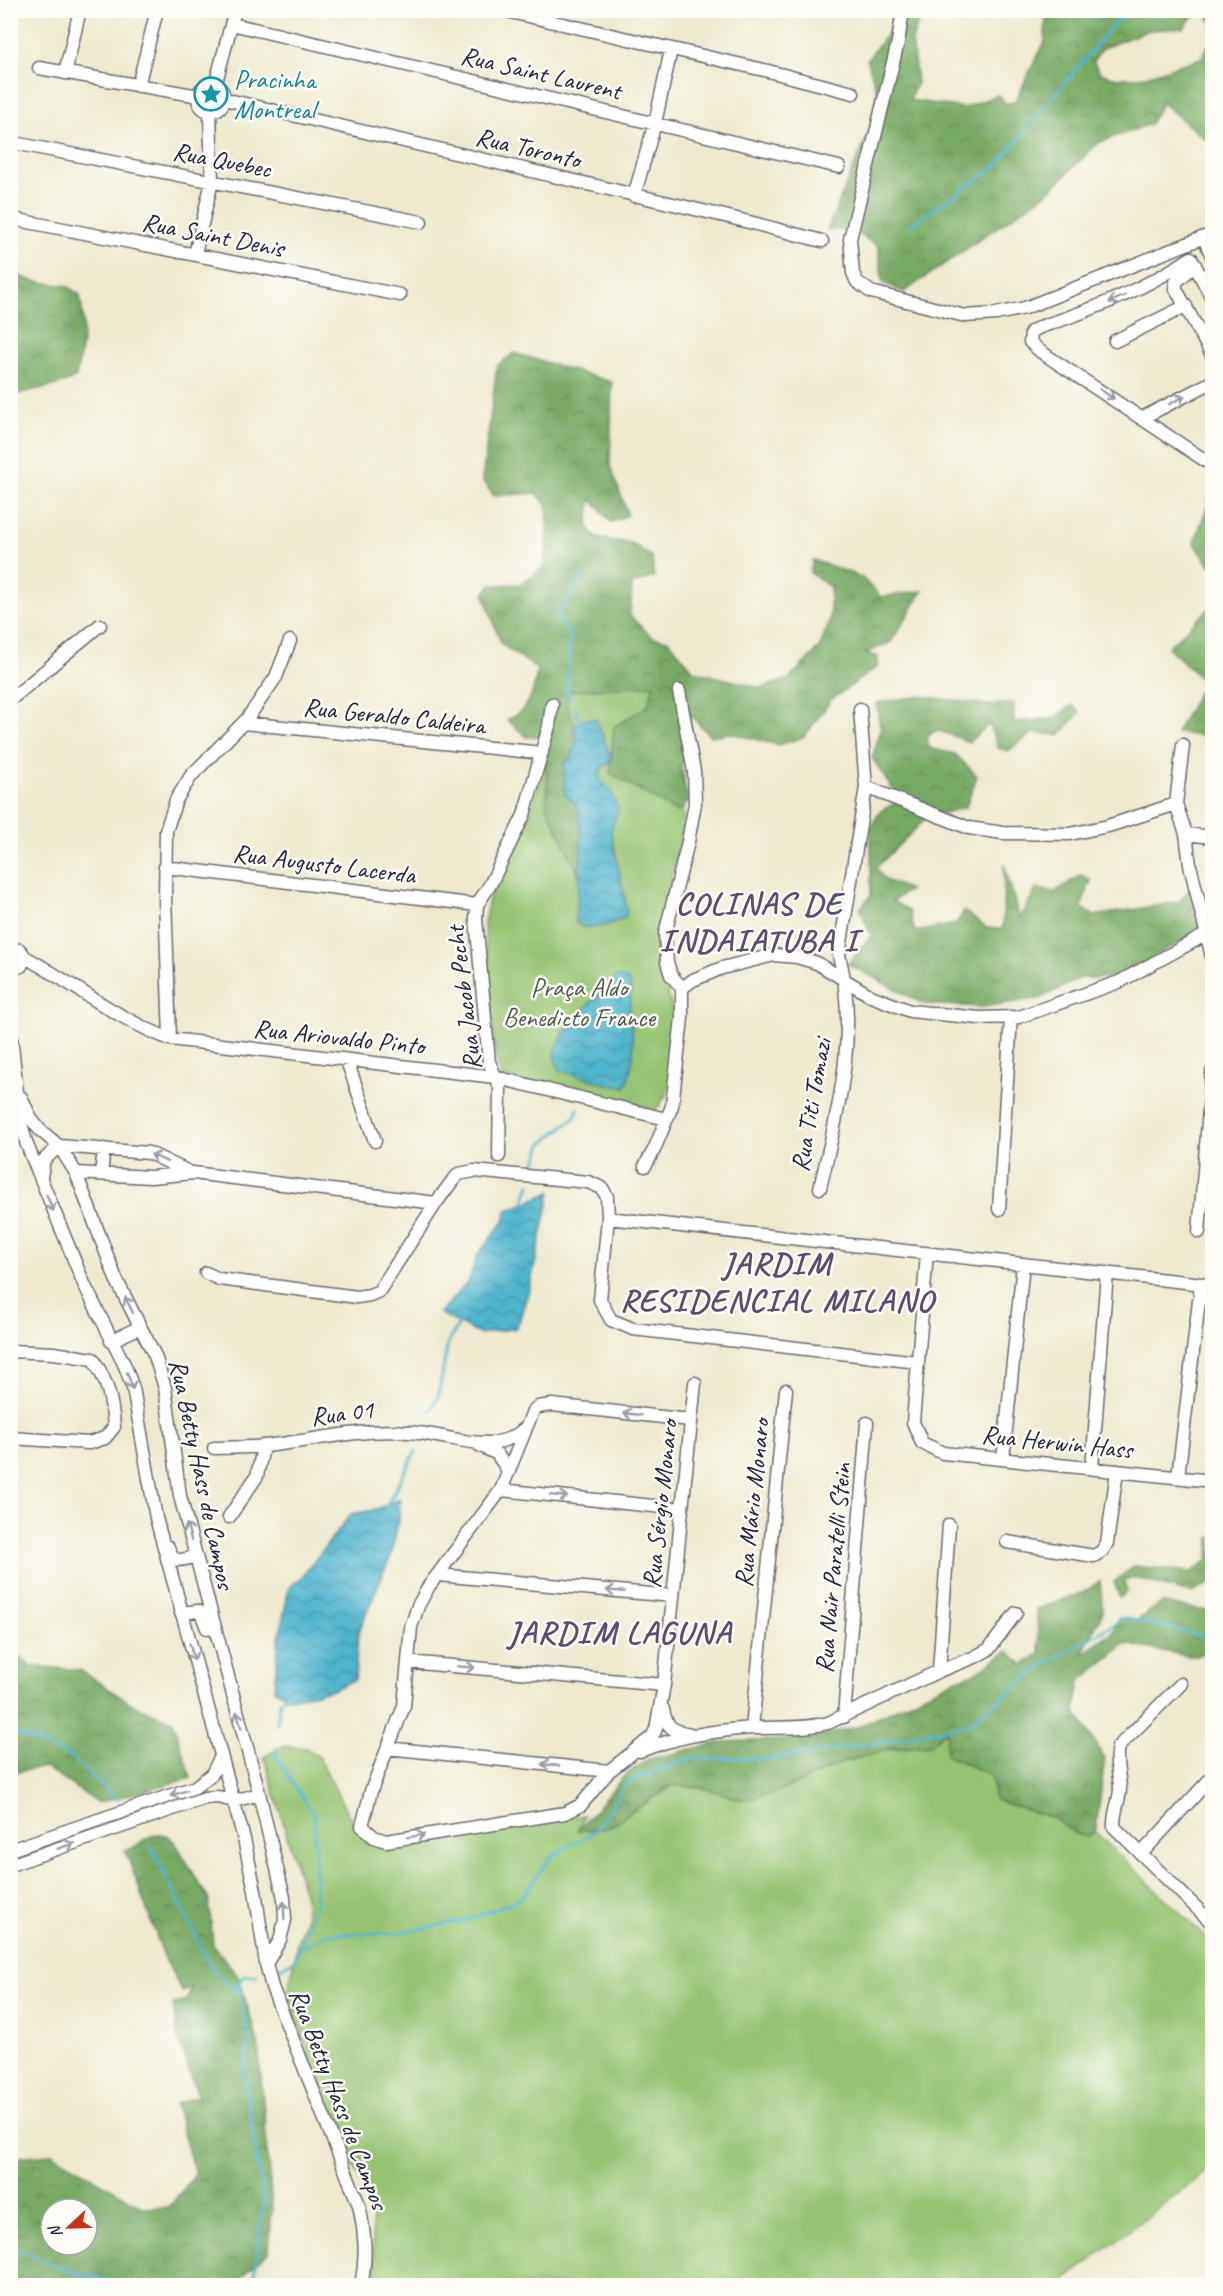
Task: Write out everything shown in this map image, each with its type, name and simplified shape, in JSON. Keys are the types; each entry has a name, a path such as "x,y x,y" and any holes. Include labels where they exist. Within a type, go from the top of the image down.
{"street":[{"path":"65,73 80,10"},
{"path":"138,86 156,10"},
{"path":"215,86 236,10"},
{"path":"502,10 764,70 853,93"},
{"path":"903,10 898,42 850,239 851,265 857,282 871,292 965,316 996,315 1190,256"},
{"name":"Rua Saint Laurent","path":"232,24 839,166"},
{"path":"634,196 655,123 671,50"},
{"path":"39,68 199,96"},
{"path":"215,86 222,91 224,99 221,106 210,111 200,105 199,96 204,87 215,86"},
{"name":"Rua Toronto","path":"224,99 733,218 822,241"},
{"path":"195,254 212,181 210,111"},
{"name":"Rua Quebec","path":"14,143 421,222"},
{"name":"Rua Saint Denis","path":"18,220 400,295"},
{"path":"1208,236 1190,256 1169,273 1119,298 1040,327 1031,332 1030,342 1041,352 1212,465"},
{"path":"1208,236 1212,256"},
{"path":"1190,256 1211,293"},
{"path":"1190,256 1176,282 1176,289 1212,355"},
{"path":"1115,341 1186,306"},
{"path":"1142,418 1212,382"},
{"path":"10,700 100,625"},
{"path":"170,1039 166,831 176,800 191,776 243,723 276,677 290,641"},
{"path":"645,1166 672,1106 682,1018 682,988 671,975 666,962 665,934 688,842 695,803 694,771 679,691"},
{"name":"Rua Jacob Pecht","path":"499,1156 500,1088 489,1062 476,919 477,905 491,883 524,815 542,753 552,704"},
{"name":"Rua Titi Tomazi","path":"820,1188 841,1098 847,1045 846,981 839,954 866,787 860,709"},
{"name":"Rua Geraldo Caldeira","path":"243,723 542,753"},
{"path":"1183,745 1176,804 1186,834 1190,865 1212,957"},
{"path":"866,787 969,828 1003,833 1070,834 1108,826 1176,804"},
{"path":"1186,834 1212,837"},
{"name":"Rua Augusto Lacerda","path":"165,867 477,905"},
{"path":"682,988 693,980 722,968 774,955 797,957 817,963 871,996 910,1011 979,1018 1019,1017 1119,982 1207,934"},
{"path":"10,938 18,952 21,966 10,967"},
{"name":"Rua Ariovaldo Pinto","path":"18,952 111,1011 145,1030 170,1039 495,1077 666,1119"},
{"path":"999,1209 1011,1017"},
{"name":"Rua Betty Hass de Campos","path":"10,1027 20,1120 41,1182 84,1284 125,1366 133,1388 156,1518 234,1801 255,1891 266,1964 272,1987 359,2205 366,2255 361,2286"},
{"path":"347,1061 375,1141"},
{"path":"1199,1232 1209,1161 1212,1072"},
{"name":"Rua Betty Hass de Campos","path":"16,1087 31,1119 58,1146 76,1173 116,1279 155,1356 165,1388 180,1496 260,1794 284,1898 285,1920 280,1940 266,1964"},
{"path":"41,1182 42,1164 58,1146 149,1153 192,1173"},
{"path":"101,1174 104,1149"},
{"path":"206,1273 219,1279 357,1297 370,1295 379,1291 436,1203 459,1174 474,1171 595,1184 606,1192 608,1218 600,1300 611,1320 633,1329 918,1362 927,1253"},
{"path":"76,1173 151,1177 192,1173 436,1203"},
{"path":"608,1218 1207,1285 1178,1477"},
{"path":"1003,1459 1023,1264"},
{"path":"1092,1468 1107,1273"},
{"path":"111,1341 140,1326"},
{"path":"10,1351 54,1353 93,1359 105,1378 112,1405 114,1427 105,1437 89,1443 10,1438"},
{"name":"Rua Herwin Hass","path":"918,1362 913,1422 922,1443 943,1453 1212,1481"},
{"name":"Rua Sérgio Monaro","path":"387,1749 370,1791 362,1826 374,1837 386,1841 566,1813 580,1805 609,1771 652,1737 662,1702 695,1383"},
{"name":"Rua Mário Monaro","path":"752,1728 786,1390"},
{"path":"609,1771 387,1749 404,1706 411,1627 418,1606 429,1586 501,1490 532,1413 538,1407 552,1405 690,1420"},
{"name":"Rua Nair Paratelli Stein","path":"844,1717 867,1423"},
{"name":"Rua 01","path":"214,1448 263,1447 371,1430 429,1434 475,1443 507,1441 527,1426"},
{"name":"Rua 01","path":"475,1443 497,1454 509,1472"},
{"path":"229,1517 257,1476 263,1447"},
{"path":"1007,1542 1094,1556 1102,1551 1107,1542 1118,1471"},
{"path":"501,1490 682,1509"},
{"path":"156,1518 172,1558 175,1560 195,1557"},
{"path":"939,1671 949,1525"},
{"path":"438,1575 674,1596"},
{"path":"181,1613 192,1610 202,1615 226,1673"},
{"path":"627,1756 696,1735 752,1728 810,1727 844,1717 989,1649 1016,1613"},
{"path":"408,1662 664,1685"},
{"path":"1181,1684 1118,1747 1115,1757 1120,1790 1113,1819 1114,1827 1210,1915"},
{"path":"662,1702 665,1721 669,1728 676,1732 696,1735"},
{"path":"10,1851 195,1787 212,1774 221,1756"},
{"path":"1141,1854 1212,1777"},
{"path":"10,1865 205,1798 218,1797 234,1801 260,1794"}],"green space":[{"path":"893,11 923,11 912,40 917,83 909,100 964,108 998,95 1006,104 1015,101 1045,41 1046,11 1212,11 1212,22 1207,13 1192,17 1184,28 1149,30 1103,48 1093,61 1100,73 1117,78 1132,78 1146,76 1201,58 1207,46 1212,51 1212,145 1162,103 1150,124 1098,143 1048,192 904,292 883,283 878,247 854,230 827,230 873,122 877,91 867,60 888,33"},
{"path":"11,273 33,281 67,286 80,295 83,328 76,377 60,384 11,396"},
{"path":"514,353 612,382 610,465 628,515 611,522 591,499 588,527 596,538 631,543 652,557 654,577 632,584 630,616 652,637 668,640 694,671 761,688 789,679 820,647 830,619 830,587 810,573 813,560 861,577 881,597 923,591 891,642 866,653 878,657 877,667 831,700 804,737 778,745 730,733 710,736 689,713 691,747 679,768 689,801 677,812 610,773 614,727 648,706 654,685 569,691 566,704 586,751 589,824 583,883 547,807 546,736 527,737 507,720 526,706 535,685 537,669 501,644 484,594 490,585 520,584 545,566 548,507 537,493 494,496 482,480 497,366"},
{"path":"1209,502 1212,504 1212,568 1194,543"},
{"path":"1212,606 1212,737 1176,733 1204,682 1168,647"},
{"name":"Praça Aldo Benedicto France","path":"663,669 684,776 683,830 660,922 661,966 673,1013 672,1061 667,1094 656,1110 501,1077 495,1054 484,923 490,895 514,854 533,806 558,701 579,688"},
{"path":"921,696 987,705 1014,703 1014,722 1055,718 1072,705 1080,712 1060,735 1033,733 1008,751 998,748 989,724 969,742 937,730 927,736 929,748 955,754 977,776 966,807 926,818 876,868 885,880 910,890 892,901 909,911 915,932 956,924 964,911 987,928 1003,929 1004,864 1020,919 1036,889 1055,892 1081,875 1091,880 1081,907 1094,916 1179,902 1191,887 1207,904 1202,930 1115,978 1080,978 1041,998 982,1007 924,1004 848,964 871,936 860,909 871,895 871,827 880,811 900,801 872,758 881,730 876,703"},
{"path":"1212,1537 1212,1582 1191,1593 1135,1578 1124,1581 1127,1591 1120,1598 1114,1582 1134,1566 1192,1572 1209,1559 1210,1538"},
{"path":"1100,1581 1103,1612 1082,1654 1113,1632 1119,1618 1137,1620 1162,1603 1212,1612 1212,1652 1189,1656 1125,1644 1080,1681 1075,1711 1105,1758 1096,1829 1088,1837 1076,1834 1053,1818 995,1800 991,1775 946,1755 947,1730 930,1745 890,1749 844,1762 778,1792 743,1800 708,1789 673,1785 607,1828 577,1831 626,1774 649,1759 721,1742 810,1739 860,1726 956,1679 974,1674 1008,1651 1023,1665 1040,1653 1036,1609 1084,1592"},
{"path":"10,1649 32,1666 80,1670 135,1706 173,1721 191,1778 98,1803 45,1767 11,1773"},
{"path":"947,1730 946,1755 991,1775 995,1800 1053,1818 1076,1834 1088,1837 1094,1831 1212,1943 1212,2168 1058,2285 370,2285 375,2271 372,2218 368,2200 314,2072 288,1995 297,1943 306,1917 305,1897 264,1757 283,1746 306,1748 319,1757 345,1809 366,1842 385,1848 584,1815 578,1831 607,1828 673,1785 708,1789 743,1800 778,1792 844,1762 890,1749 930,1745"},
{"path":"159,1834 167,1835 176,1844 209,1900 213,1945 238,1976 258,2042 272,2207 269,2252 233,2285 11,2285 11,2157 53,2154 144,2208 169,2207 195,2175 175,2104 198,2096 177,2036 173,2004 186,2001 192,1988 182,1992 165,1959 125,1850 134,1848 144,1840"}],"water":[{"path":"596,719 611,758 608,764 602,767 599,780 612,792 618,809 611,831 627,910 625,917 607,925 595,927 576,924 581,860 579,814 575,804 565,794 564,764 576,748 573,728 579,721"},
{"path":"616,977 627,979 631,990 633,1058 625,1087 614,1086 560,1070 555,1057 562,1036 570,1025"},
{"path":"551,1192 530,1286 517,1328 479,1334 439,1313 468,1282 478,1254 504,1221 506,1211"},
{"path":"400,1499 399,1519 391,1555 358,1633 355,1679 332,1690 291,1698 274,1690 279,1639 289,1587 301,1578 351,1514 374,1510"}],"waterway":[{"path":"910,226 996,166 1118,19 1142,10"},
{"path":"571,701 567,689 570,635 557,616 583,574"},
{"path":"575,710 581,725"},
{"path":"534,1169 542,1144 575,1117 578,1109"},
{"path":"523,1205 530,1184"},
{"path":"430,1411 438,1397 448,1342 460,1322"},
{"path":"386,1507 416,1451"},
{"path":"299,1949 327,1934 399,1933 468,1920 520,1899 553,1855 596,1831 627,1782 690,1758 771,1759 871,1744 969,1724 1039,1668 1125,1618 1212,1638"},
{"path":"277,1724 280,1701 288,1693"},
{"path":"10,1731 70,1756 118,1800"},
{"path":"276,1748 276,1757 314,1815 316,1902 295,1960 276,1970"},
{"path":"151,1846 212,1969 238,1993"},
{"path":"253,2286 264,2202 244,2077 249,2040 242,2001 238,1993 240,1980 245,1975 257,1976"},
{"path":"10,2246 67,2271 133,2286"}],"place":[{"name":"Pracinha Montreal","path":"211,94"}],"district":[{"name":"COLINAS DE INDAIATUBA I","path":"759,922"},
{"name":"JARDIM RESIDENCIAL MILANO","path":"777,1282"},
{"name":"JARDIM LAGUNA","path":"620,1632"}]}
